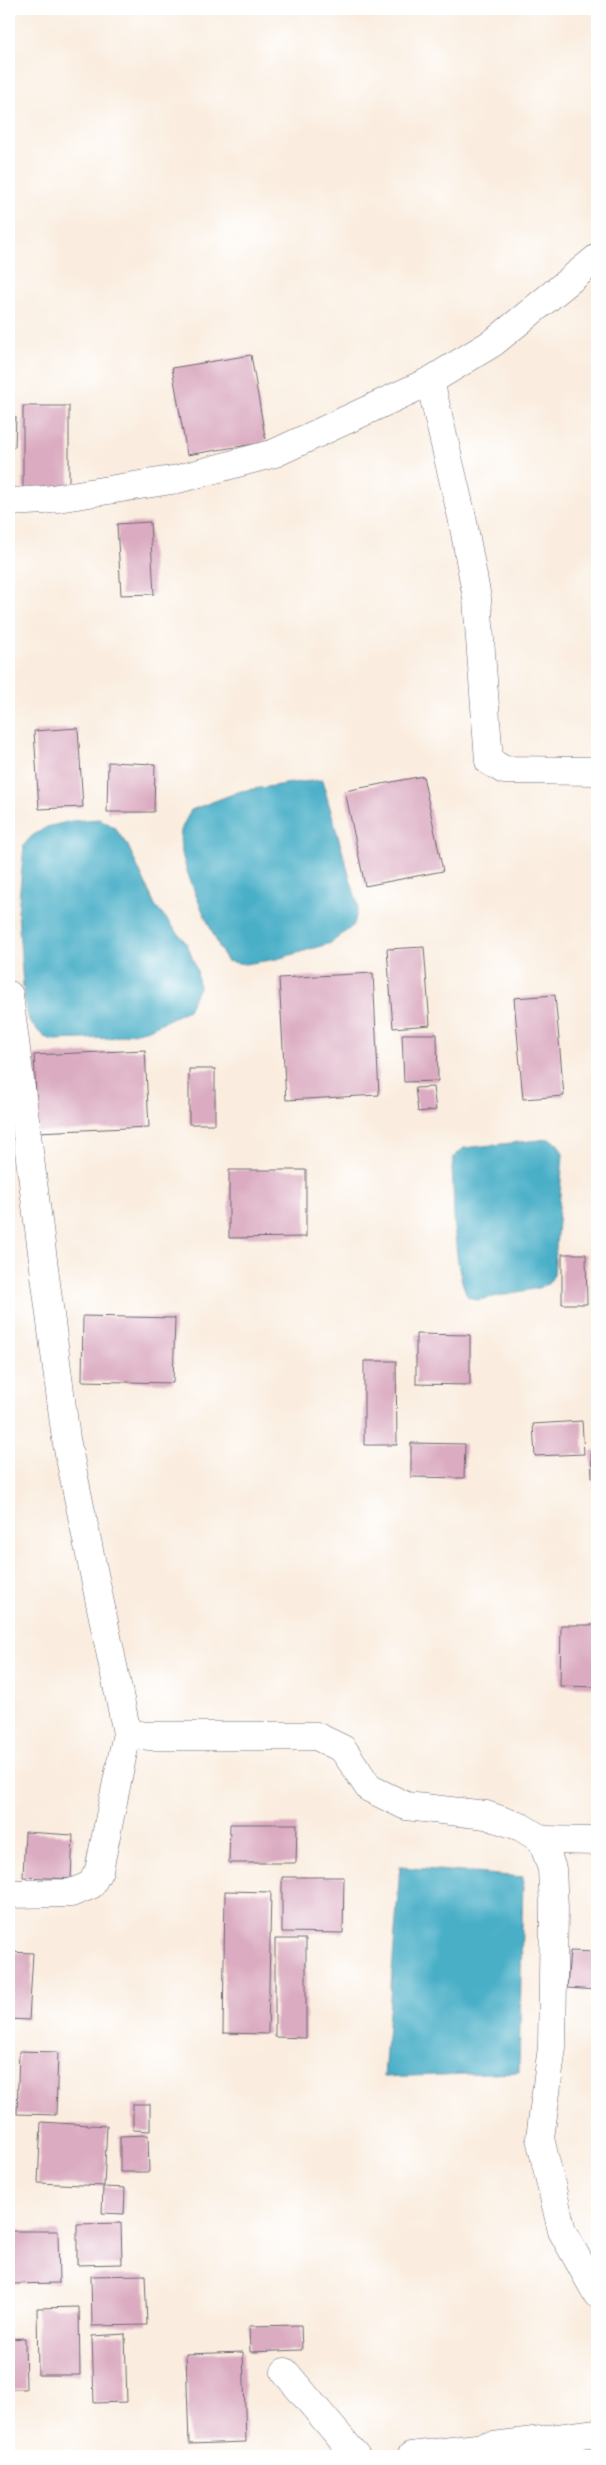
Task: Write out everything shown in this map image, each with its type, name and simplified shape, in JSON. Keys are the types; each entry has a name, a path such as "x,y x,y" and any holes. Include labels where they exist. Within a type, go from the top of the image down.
{"street":[{"path":"9,502 45,500 178,479 275,453 430,381 494,342 597,258"},
{"path":"430,381 462,518 477,598 489,761 504,770 597,771"},
{"path":"9,996 66,1439 127,1733 99,1870 91,1885 71,1893 9,1894"},
{"path":"127,1733 148,1736 316,1736 343,1749 369,1788 406,1806 486,1815 521,1827 542,1840 597,1841"},
{"path":"542,1840 552,1869 554,1908 552,2047 540,2138 562,2231 597,2294"},
{"path":"285,2372 356,2456"},
{"path":"411,2456 597,2433"}],"water":[{"path":"322,780 358,906 354,925 331,943 277,959 245,964 226,961 196,896 183,859 180,843 181,831 187,817 191,810 241,791"},
{"path":"100,819 114,827 128,846 155,905 187,944 197,971 199,987 188,1010 149,1029 110,1038 54,1040 44,1037 30,1023 24,1001 18,912 24,845 32,836 47,827 71,821"},
{"path":"549,1139 557,1143 563,1153 554,1275 548,1284 538,1288 478,1300 468,1297 459,1269 455,1235 452,1169 454,1157 464,1148"},
{"path":"400,1867 523,1877 519,2072 384,2077"}],"building":[{"path":"251,355 266,442 187,455 172,368"},
{"path":"23,406 69,406 69,488 23,488"},
{"path":"9,417 16,417 15,447 9,447"},
{"path":"150,522 154,594 121,595 117,524"},
{"path":"78,728 83,807 39,809 34,731"},
{"path":"108,762 155,764 154,812 107,812"},
{"path":"423,776 443,871 365,886 345,791"},
{"path":"424,947 430,1025 393,1028 387,949"},
{"path":"373,973 379,1095 286,1100 279,978"},
{"path":"555,995 564,1096 523,1099 514,998"},
{"path":"402,1034 437,1034 438,1081 404,1082"},
{"path":"145,1050 149,1127 38,1132 34,1055"},
{"path":"189,1069 215,1069 215,1124 189,1124"},
{"path":"433,1087 436,1110 418,1112 415,1088"},
{"path":"229,1170 306,1170 306,1237 229,1238"},
{"path":"562,1254 586,1254 587,1304 562,1304"},
{"path":"83,1316 175,1318 173,1383 82,1381"},
{"path":"416,1334 470,1335 470,1385 416,1384"},
{"path":"364,1361 396,1361 397,1445 364,1445"},
{"path":"582,1421 584,1454 535,1456 533,1424"},
{"path":"411,1443 465,1444 464,1478 411,1477"},
{"path":"591,1451 597,1451 597,1477 592,1477"},
{"path":"561,1625 597,1625 597,1687 560,1686"},
{"path":"230,1824 297,1824 296,1863 229,1863"},
{"path":"25,1832 73,1835 71,1879 23,1877"},
{"path":"282,1877 344,1877 343,1933 282,1932"},
{"path":"225,1891 271,1892 268,2034 223,2033"},
{"path":"275,1939 306,1939 306,2038 275,2037"},
{"path":"570,1951 597,1952 597,1990 567,1988"},
{"path":"9,1952 33,1953 29,2020 9,2019"},
{"path":"19,2051 58,2052 56,2115 17,2114"},
{"path":"133,2104 150,2104 150,2131 133,2130"},
{"path":"41,2122 107,2126 104,2186 38,2183"},
{"path":"148,2135 149,2172 120,2172 120,2136"},
{"path":"103,2187 125,2188 124,2214 102,2213"},
{"path":"121,2223 122,2264 77,2265 77,2224"},
{"path":"9,2231 58,2231 59,2283 9,2284"},
{"path":"145,2275 147,2325 92,2326 91,2276"},
{"path":"79,2307 80,2375 38,2375 37,2308"},
{"path":"301,2325 302,2350 250,2352 249,2326"},
{"path":"125,2334 127,2402 94,2403 92,2336"},
{"path":"25,2338 26,2389 9,2389 9,2339"},
{"path":"243,2352 246,2442 189,2444 186,2354"}]}
